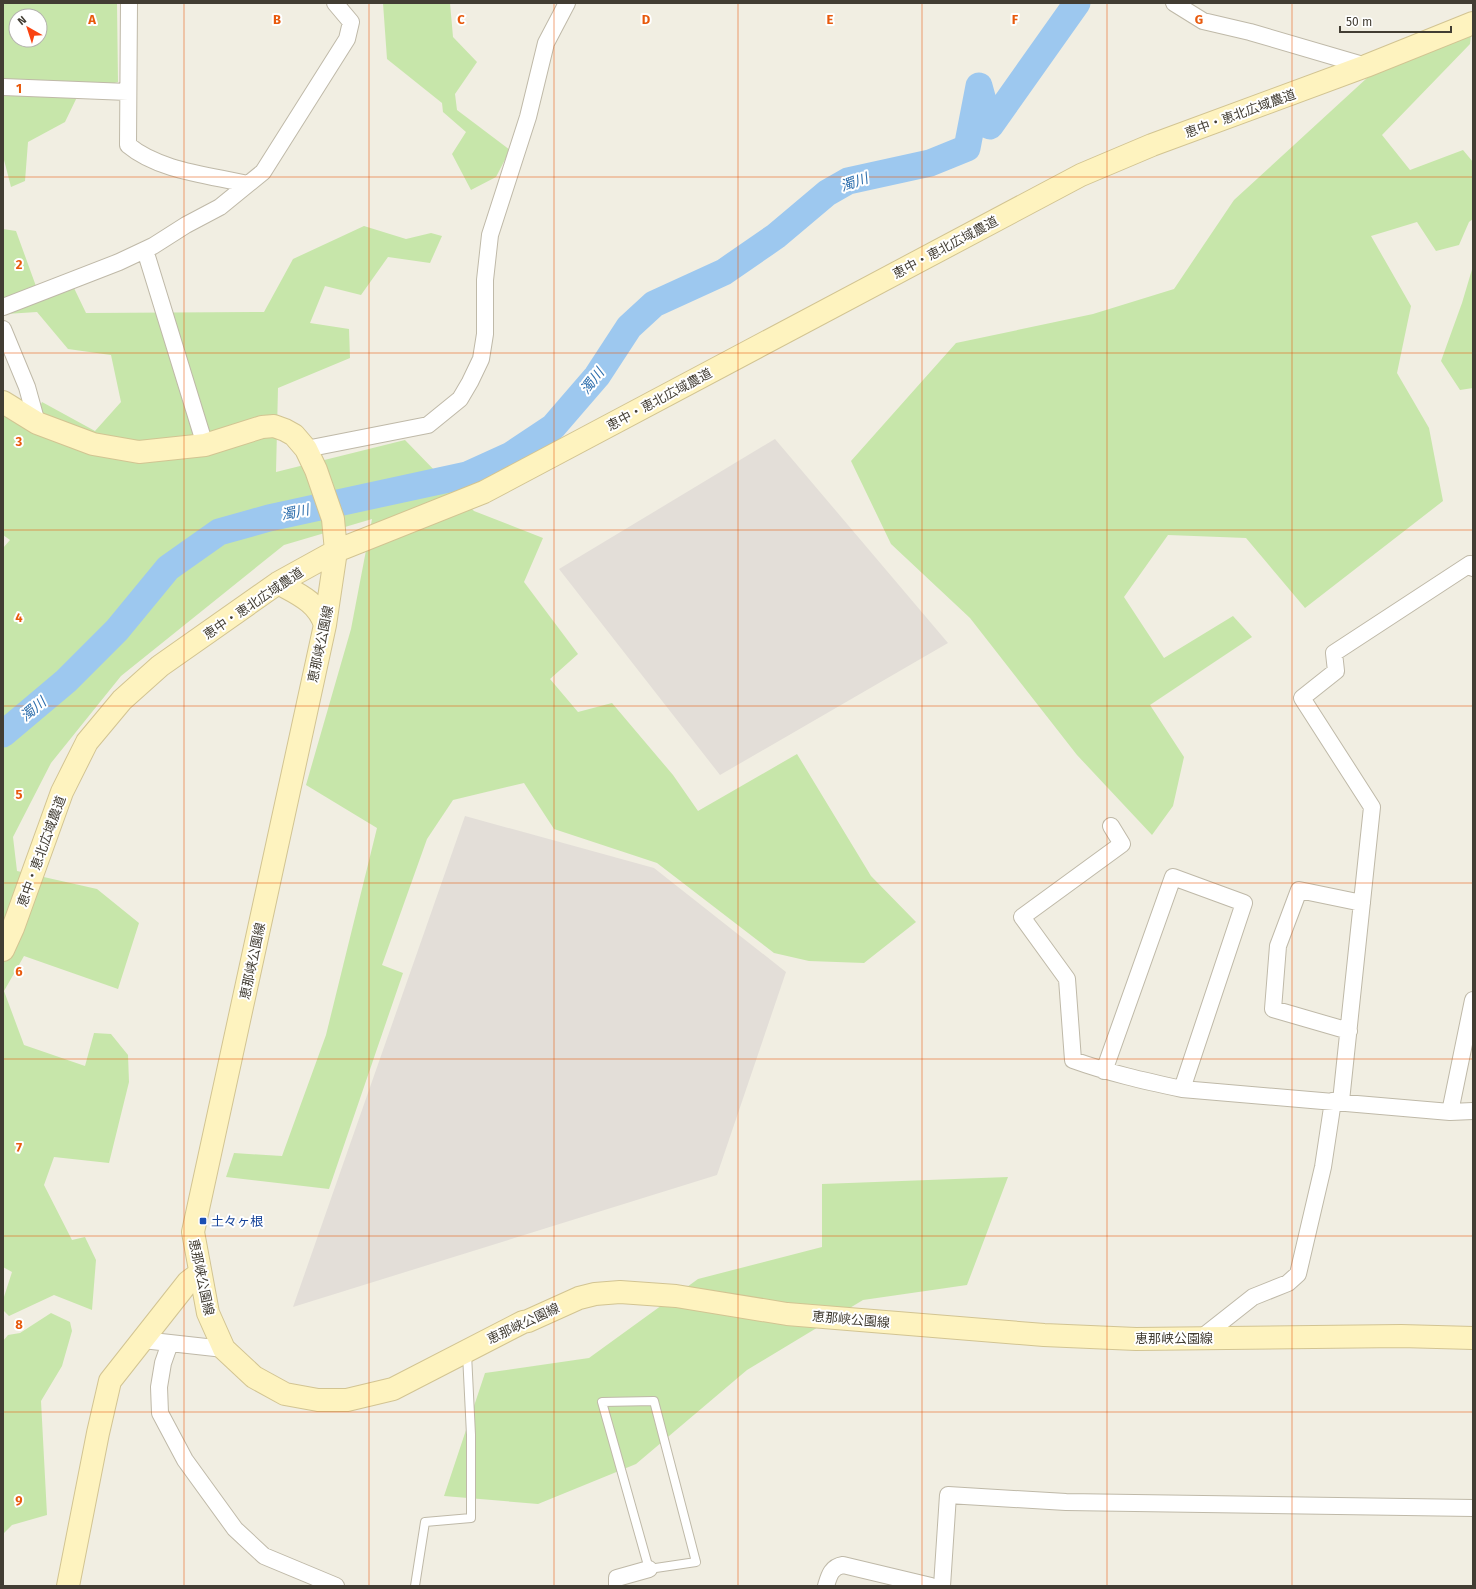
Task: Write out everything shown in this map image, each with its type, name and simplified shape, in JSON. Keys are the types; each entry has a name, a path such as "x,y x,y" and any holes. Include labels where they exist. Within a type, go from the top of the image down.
{"main road":[{"name":"恵中・恵北広域農道","path":"3,950 13,928 62,792 87,742 122,700 160,666 278,583 336,551 484,492 1081,175 1152,145 1366,66 1473,23"},
{"name":"恵那峡公園線","path":"3,402 37,423 93,444 139,452 205,445 262,427 274,426 294,435 306,449 316,470 333,519 336,551 325,625 193,1232 208,1313 224,1349 254,1377 285,1394 318,1400 347,1400 393,1389 523,1322 579,1298 595,1294 620,1292 676,1296 787,1314 1044,1335 1136,1339 1401,1336 1473,1338"},
{"path":"278,583 309,601 322,614 325,625"},
{"path":"68,1586 98,1433 110,1381 188,1282 200,1273"}],"street":[{"path":"129,3 128,145 139,154 165,166 248,184"},
{"path":"3,307 119,262 153,246 186,225 220,207 263,172 347,39 351,22 335,3"},
{"path":"306,449 428,425 460,400 481,359 485,334 485,280 490,235 528,117 546,43 567,3"},
{"path":"1174,3 1203,21 1250,32 1366,66"},
{"path":"3,87 128,92"},
{"path":"145,250 205,445"},
{"path":"3,329 27,387 37,423"},
{"path":"1201,1338 1253,1297 1288,1283 1298,1274 1337,1101 1348,1031 1372,807 1302,698 1336,671 1334,653 1470,564 1473,568"},
{"path":"1111,826 1122,844 1022,917 1067,979 1073,1060 1104,1071 1182,1089 1337,1101 1450,1112 1473,1110"},
{"path":"1104,1071 1173,877 1244,903 1182,1089"},
{"path":"1348,1031 1273,1009 1278,946 1299,890 1362,903"},
{"path":"1450,1112 1473,1000"},
{"path":"143,1340 224,1349"},
{"path":"170,1344 163,1362 159,1387 160,1412 185,1460 235,1529 264,1556 336,1586"},
{"path":"942,1586 948,1495 1066,1502 1473,1508"},
{"path":"826,1586 832,1571 843,1565 901,1583 931,1586"},
{"path":"617,1586 617,1578 649,1569"}],"lane":[{"path":"415,1586 425,1522 471,1518 471,1434 467,1350"},
{"path":"654,1401 696,1562 649,1569 602,1402 654,1401"}],"shaded area":[{"path":"775,439 948,643 720,775 559,569"},
{"path":"465,816 654,868 786,972 717,1175 293,1307"}],"green space":[{"path":"3,3 117,3 118,82 79,93 65,122 28,142 25,181 11,187 3,156"},
{"path":"383,3 450,3 453,37 477,62 455,94 457,110 510,150 496,177 471,190 452,154 466,132 443,112 442,103 387,59"},
{"path":"1472,27 1470,44 1382,135 1410,170 1463,150 1473,162 1473,219 1469,222 1459,245 1436,251 1417,222 1371,236 1411,306 1397,373 1429,428 1443,501 1305,608 1246,538 1168,535 1124,597 1164,658 1233,616 1252,637 1150,705 1184,757 1173,806 1152,835 1077,755 970,618 891,544 851,461 956,343 1093,314 1174,289 1234,200 1367,78"},
{"path":"364,226 406,239 431,233 442,236 430,263 388,257 361,295 325,286 310,323 349,329 350,358 278,388 276,472 405,440 474,511 543,538 524,582 578,654 550,679 578,712 612,703 673,775 698,811 797,754 871,876 916,922 864,963 809,961 774,953 657,863 554,829 524,783 453,800 427,839 382,965 403,973 329,1189 226,1177 234,1153 282,1156 326,1035 377,828 306,785 351,629 372,519 284,545 121,676 51,763 13,837 17,871 97,889 139,923 118,989 24,956 4,991 24,1045 85,1066 94,1033 111,1034 128,1055 129,1082 109,1163 54,1157 44,1185 72,1240 85,1237 96,1260 92,1310 54,1295 9,1316 3,1310 3,1300 12,1272 3,1267 3,548 10,540 3,535 3,414 31,424 42,402 95,431 121,402 111,355 68,349 37,312 6,314 3,310 3,229 16,231 41,300 74,288 86,313 264,312 293,259"},
{"path":"1473,266 1473,388 1460,390 1441,361 1462,303"},
{"path":"1008,1177 967,1285 863,1300 747,1370 636,1464 538,1504 444,1496 485,1373 589,1358 698,1279 822,1247 822,1184"},
{"path":"51,1313 70,1322 72,1331 62,1366 41,1401 47,1515 12,1525 3,1534 3,1341 8,1335 20,1333"}],"waterway":[{"name":"濁川","path":"3,734 66,681 117,630 168,568 219,532 269,518 467,475 511,455 553,427 597,376 629,327 654,304 724,272 776,236 827,193 848,181 930,163 967,148 979,86 990,126 1077,3"}],"place":[{"name":"土々ヶ根","path":"203,1221"}]}
